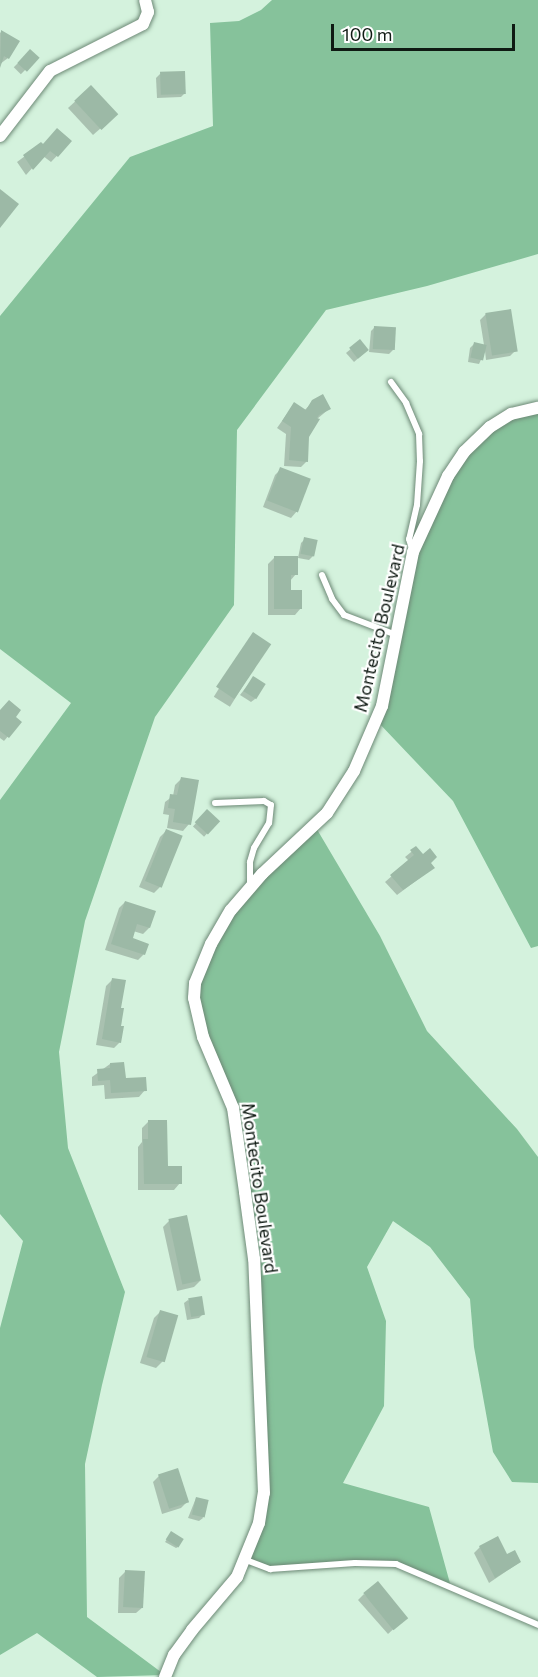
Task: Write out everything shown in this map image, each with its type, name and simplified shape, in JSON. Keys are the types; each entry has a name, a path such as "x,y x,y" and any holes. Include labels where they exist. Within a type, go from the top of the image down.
{"street":[{"path":"0,136 50,71 143,24 148,12 146,0"},
{"name":"Montecito Boulevard","path":"165,1677 174,1655 237,1577 246,1560 260,1523 264,1473 254,1259 233,1108 203,1037 194,998 195,983 211,944 231,910 249,888 327,813 344,788 377,721 388,684 413,552 437,494 464,452 501,420 522,410 538,408"}],"lane":[{"path":"391,382 406,403 419,434 417,505 409,539 413,552"},
{"path":"322,575 332,599 344,615 396,635"},
{"path":"215,802 264,801 271,805 269,823 254,848 250,862 249,888"},
{"path":"246,1560 270,1569 355,1563 396,1564 538,1625"}],"green space":[{"path":"272,0 538,0 538,254 427,286 326,310 237,430 234,605 155,717 85,921 59,1052 68,1148 125,1292 85,1464 87,1617 165,1675 97,1677 37,1633 0,1655 0,1328 23,1241 0,1214 0,800 71,703 0,649 0,316 130,157 213,126 210,23 239,21 261,10"},
{"path":"538,409 538,946 531,948 453,801 377,721 408,570 437,494 490,427"},
{"path":"315,826 380,936 427,1031 517,1129 538,1157 538,1483 512,1482 493,1452 474,1347 470,1299 430,1247 393,1221 367,1267 386,1321 384,1406 343,1483 429,1507 451,1587 396,1564 270,1569 246,1560 259,1523 254,1259 233,1108 194,998 223,923"}],"building":[{"path":"1,30 20,41 9,59 4,56 0,68"},
{"path":"30,49 40,58 27,72 17,63"},
{"path":"185,71 186,94 161,95 160,72"},
{"path":"91,85 118,114 101,130 74,101"},
{"path":"57,128 72,141 58,157 50,151 33,170 23,155 41,142 43,144"},
{"path":"0,189 19,204 0,228"},
{"path":"511,309 518,351 492,356 485,313"},
{"path":"374,326 396,327 395,350 373,349"},
{"path":"360,339 369,350 358,359 349,348"},
{"path":"474,342 487,345 483,361 470,358"},
{"path":"323,394 331,409 317,418 320,419 309,437 308,462 289,460 291,427 282,421 294,402 306,410 312,400"},
{"path":"280,467 311,479 298,512 267,501"},
{"path":"304,537 318,540 314,557 300,554"},
{"path":"274,556 298,556 298,575 291,575 291,590 302,590 302,609 274,609"},
{"path":"253,632 271,644 234,699 216,687"},
{"path":"253,676 266,684 256,699 243,691"},
{"path":"9,700 21,710 16,717 22,722 9,738 0,731 0,710"},
{"path":"181,777 199,780 191,825 173,822 175,809 168,808 170,794 177,795"},
{"path":"207,809 220,821 208,834 195,822"},
{"path":"166,829 183,836 162,888 145,881"},
{"path":"416,846 423,854 430,848 437,857 431,863 435,868 403,890 390,875 414,855 410,850"},
{"path":"125,901 156,911 150,928 137,924 133,938 149,944 145,955 111,944"},
{"path":"112,978 126,980 121,1008 124,1008 121,1026 124,1026 121,1043 102,1039"},
{"path":"124,1062 126,1078 146,1077 147,1091 111,1093 110,1080 98,1081 97,1069 110,1068 110,1063"},
{"path":"148,1120 167,1120 168,1166 182,1166 182,1184 144,1184 143,1139 148,1139"},
{"path":"187,1215 201,1281 182,1284 168,1219"},
{"path":"202,1296 205,1315 191,1317 188,1298"},
{"path":"160,1310 178,1315 165,1362 146,1357"},
{"path":"178,1468 189,1502 169,1509 158,1474"},
{"path":"196,1497 209,1500 205,1517 192,1515"},
{"path":"171,1531 184,1539 178,1547 166,1539"},
{"path":"498,1536 507,1554 515,1550 521,1562 495,1578 479,1546"},
{"path":"125,1570 145,1571 143,1608 123,1607"},
{"path":"378,1581 408,1618 393,1630 363,1593"}]}
